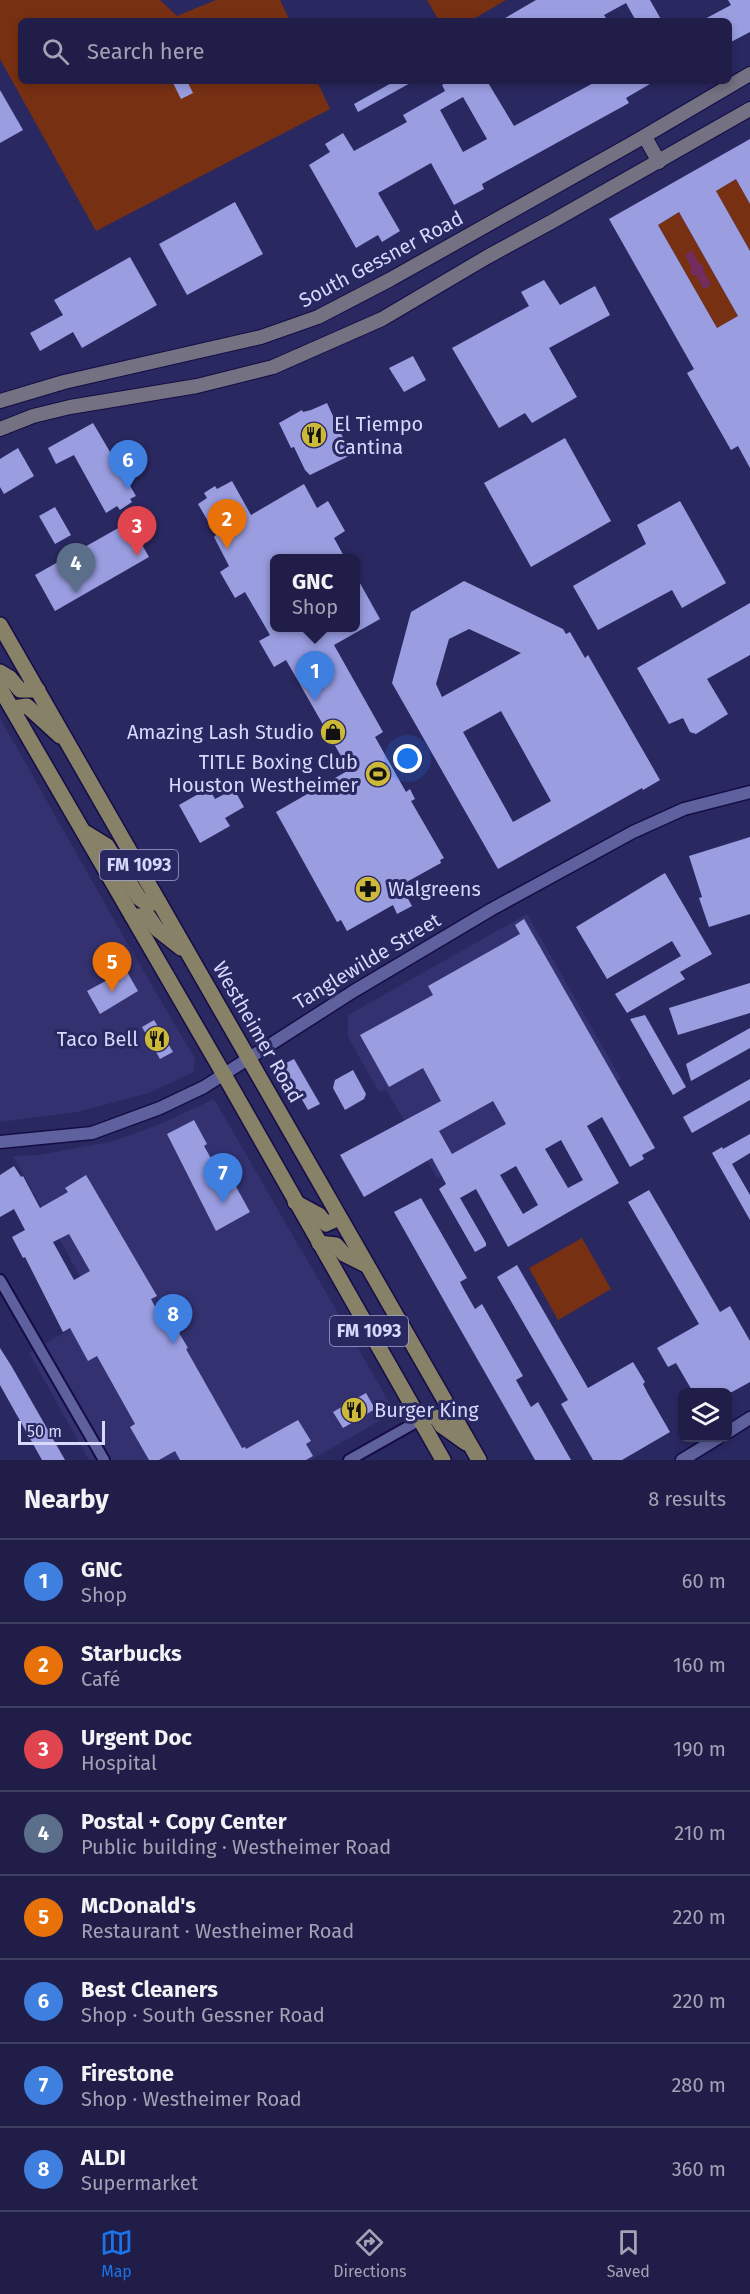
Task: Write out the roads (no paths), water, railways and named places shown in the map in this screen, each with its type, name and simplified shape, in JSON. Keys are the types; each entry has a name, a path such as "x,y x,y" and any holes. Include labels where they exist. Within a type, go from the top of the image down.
{"main road":[{"name":"South Gessner Road","path":"0,401 64,382 261,337 318,317 391,279 645,137 750,74"},
{"path":"0,429 33,416 70,407 197,386 273,366 382,319 487,257 750,109"},
{"path":"645,137 659,162"},
{"name":"Westheimer Road","path":"0,626 479,1460"},
{"path":"0,672 10,678 20,690 38,690"},
{"name":"FM 1093","path":"0,688 443,1460"},
{"path":"12,708 27,706 68,741"},
{"path":"83,831 107,846 143,902 147,904 159,902"},
{"path":"132,916 148,916 157,929 189,953"},
{"path":"296,1202 319,1215 326,1224 339,1218"},
{"path":"319,1243 336,1245 344,1254 366,1265"},
{"path":"420,1420 436,1417 442,1426 471,1446"}],"street":[{"name":"Tanglewilde Street","path":"0,1142 92,1133 160,1108 223,1075 334,1003 492,909 633,832 684,809 750,792"},
{"path":"0,1280 104,1460"},
{"path":"732,1429 750,1418"},
{"path":"349,1460 420,1420"},
{"path":"682,1460 710,1442"}],"place":[{"name":"El Tiempo Cantina","path":"314,435"},
{"name":"Best Cleaners","path":"128,490"},
{"name":"Starbucks","path":"227,549"},
{"name":"Urgent Doc","path":"137,556"},
{"name":"Postal + Copy Center","path":"76,593"},
{"name":"GNC","path":"315,701"},
{"name":"Amazing Lash Studio","path":"333,732"},
{"name":"TITLE Boxing Club Houston Westheimer","path":"378,774"},
{"name":"Walgreens","path":"368,889"},
{"name":"McDonald's","path":"112,992"},
{"name":"Taco Bell","path":"157,1039"},
{"name":"Firestone","path":"223,1203"},
{"name":"ALDI","path":"173,1344"},
{"name":"Burger King","path":"354,1410"}]}
